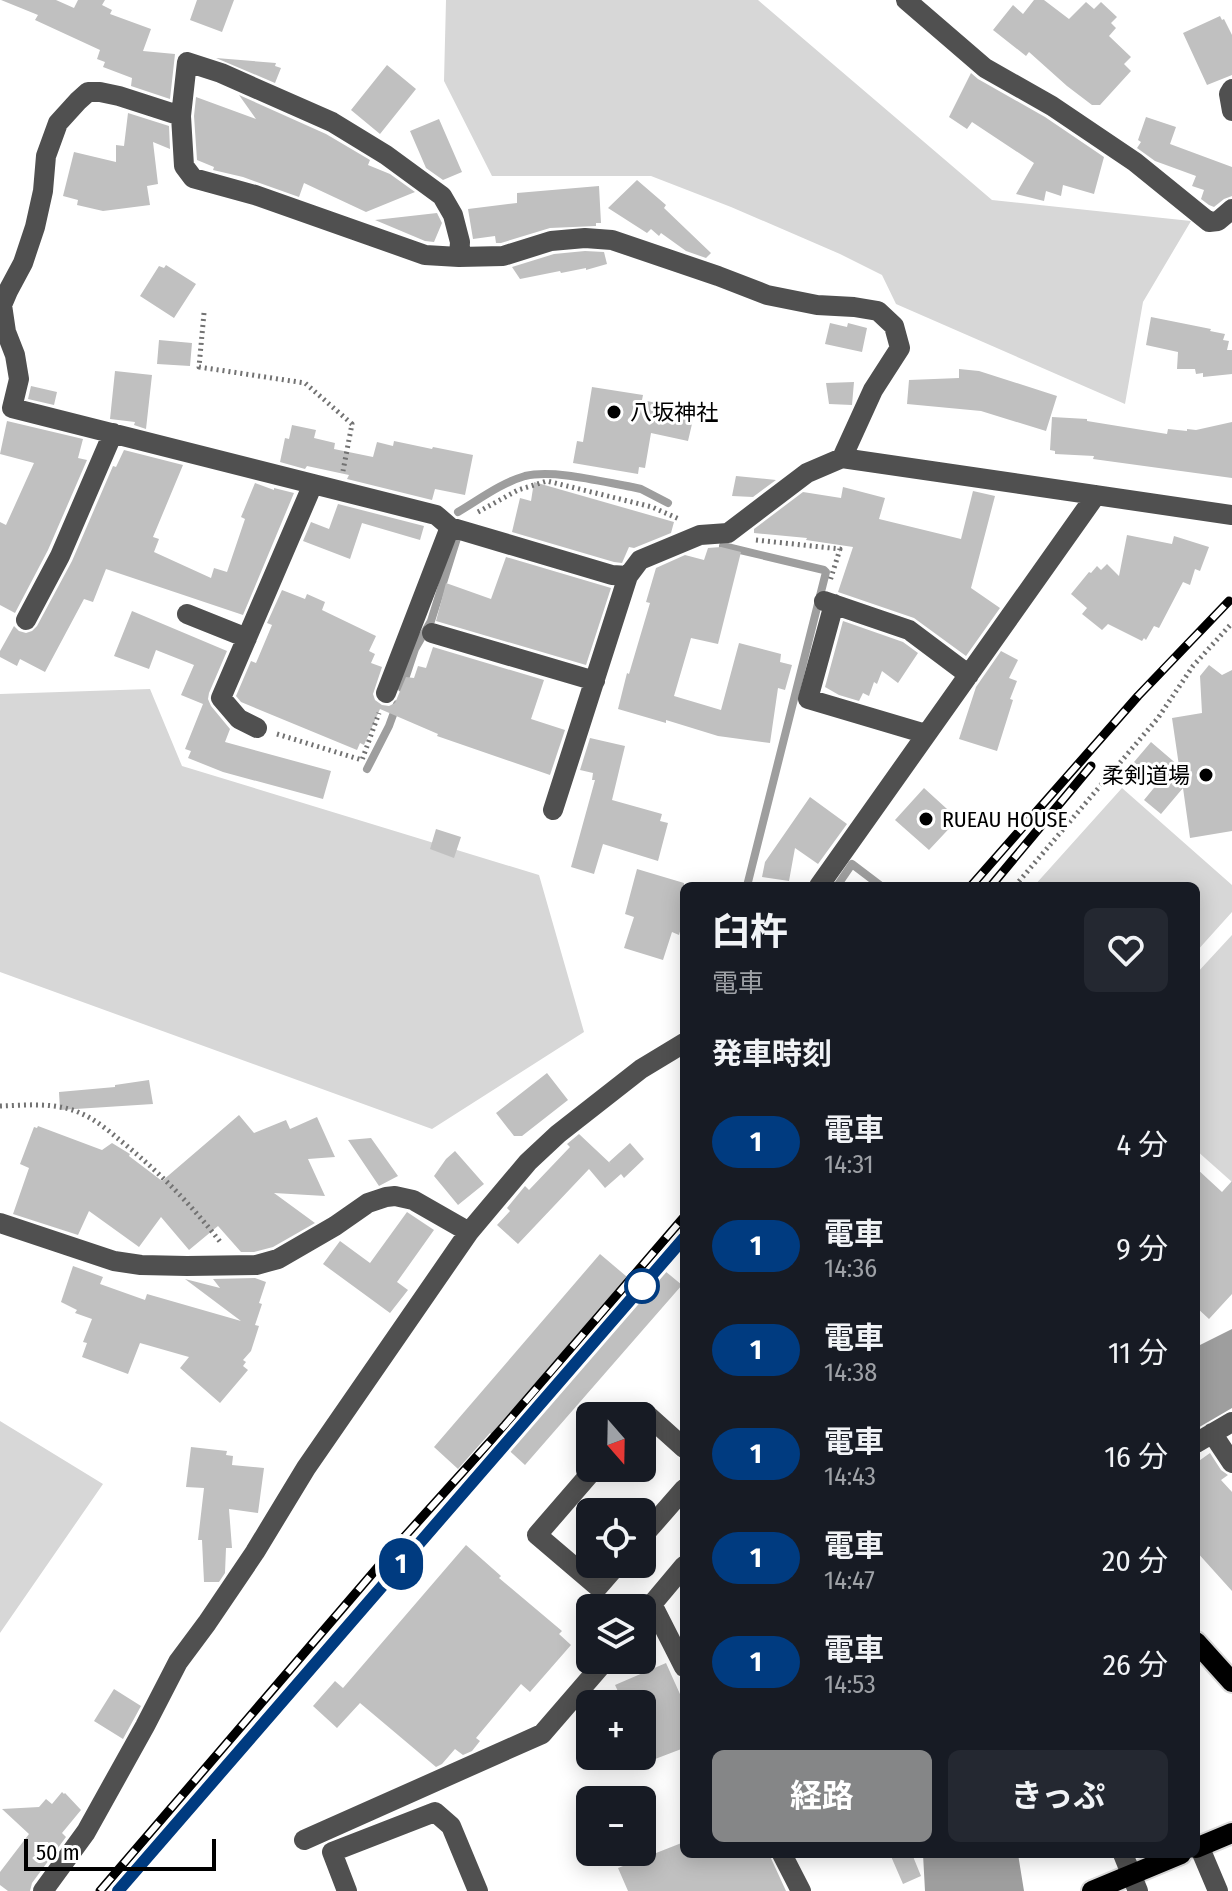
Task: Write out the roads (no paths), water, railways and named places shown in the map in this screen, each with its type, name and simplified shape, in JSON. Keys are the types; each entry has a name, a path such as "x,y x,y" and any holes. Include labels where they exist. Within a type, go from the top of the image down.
{"main road":[{"path":"1200,1646 1232,1682"},
{"path":"1200,1846 1232,1833"},
{"path":"1092,1891 1134,1883 1177,1858"}],"street":[{"path":"906,0 985,68 1052,106 1135,162 1209,222 1218,221 1232,209"},
{"path":"459,257 460,242 453,215 442,196 386,155 332,122 221,73 187,62 181,116 184,166 193,178 255,195 425,255 459,257 503,256 551,241 585,238 612,240 767,295 817,305 878,311 894,326 900,348 873,390 842,458"},
{"path":"1232,89 1229,94 1232,111"},
{"path":"181,116 119,96 88,92 58,123 46,156 40,203 23,263 2,305 19,379 12,408 436,515 454,528 612,575 628,576"},
{"path":"0,271 23,263"},
{"path":"26,620 60,556 113,433"},
{"path":"553,810 628,576 640,560 700,535 728,533 807,473 842,458 1232,515"},
{"path":"257,728 239,719 221,698 313,484"},
{"path":"822,882 1096,495"},
{"path":"386,693 454,528"},
{"path":"926,734 808,699 829,603 909,630 969,675"},
{"path":"187,614 247,638"},
{"path":"432,633 595,681"},
{"path":"43,1891 86,1832 178,1662 255,1552 306,1468 469,1232 528,1162 558,1134 641,1069 680,1045"},
{"path":"0,1223 114,1261 157,1265 256,1265 278,1259 368,1203 395,1196 413,1200 469,1232"},
{"path":"1232,1422 1204,1438 1232,1463"},
{"path":"656,1423 680,1444"},
{"path":"576,1568 537,1535 583,1482"},
{"path":"656,1521 680,1494"},
{"path":"656,1599 680,1571"},
{"path":"587,1578 598,1587 606,1578"},
{"path":"656,1624 680,1661"},
{"path":"304,1840 542,1734 594,1674"},
{"path":"347,1891 332,1852 435,1812 451,1826 478,1891"},
{"path":"784,1858 801,1891"},
{"path":"1125,1858 1134,1883"},
{"path":"1198,1858 1218,1891"}],"waterway":[{"path":"458,512 508,483 537,474 578,477 632,487 668,503"},
{"path":"402,688 415,649 431,621 458,535"},
{"path":"723,546 826,572 748,882"},
{"path":"367,769 397,704"},
{"path":"840,882 852,864 876,882"}],"railway":[{"path":"975,882 1138,696 1229,601"},
{"path":"994,882 1091,766"},
{"path":"100,1891 680,1222"},
{"path":"118,1891 680,1243"}],"train":[{"name":"1","path":"118,1891 680,1243"}],"place":[{"name":"八坂神社","path":"614,412"},
{"name":"柔剣道場","path":"1206,775"},
{"name":"RUEAU HOUSE","path":"926,819"}]}
